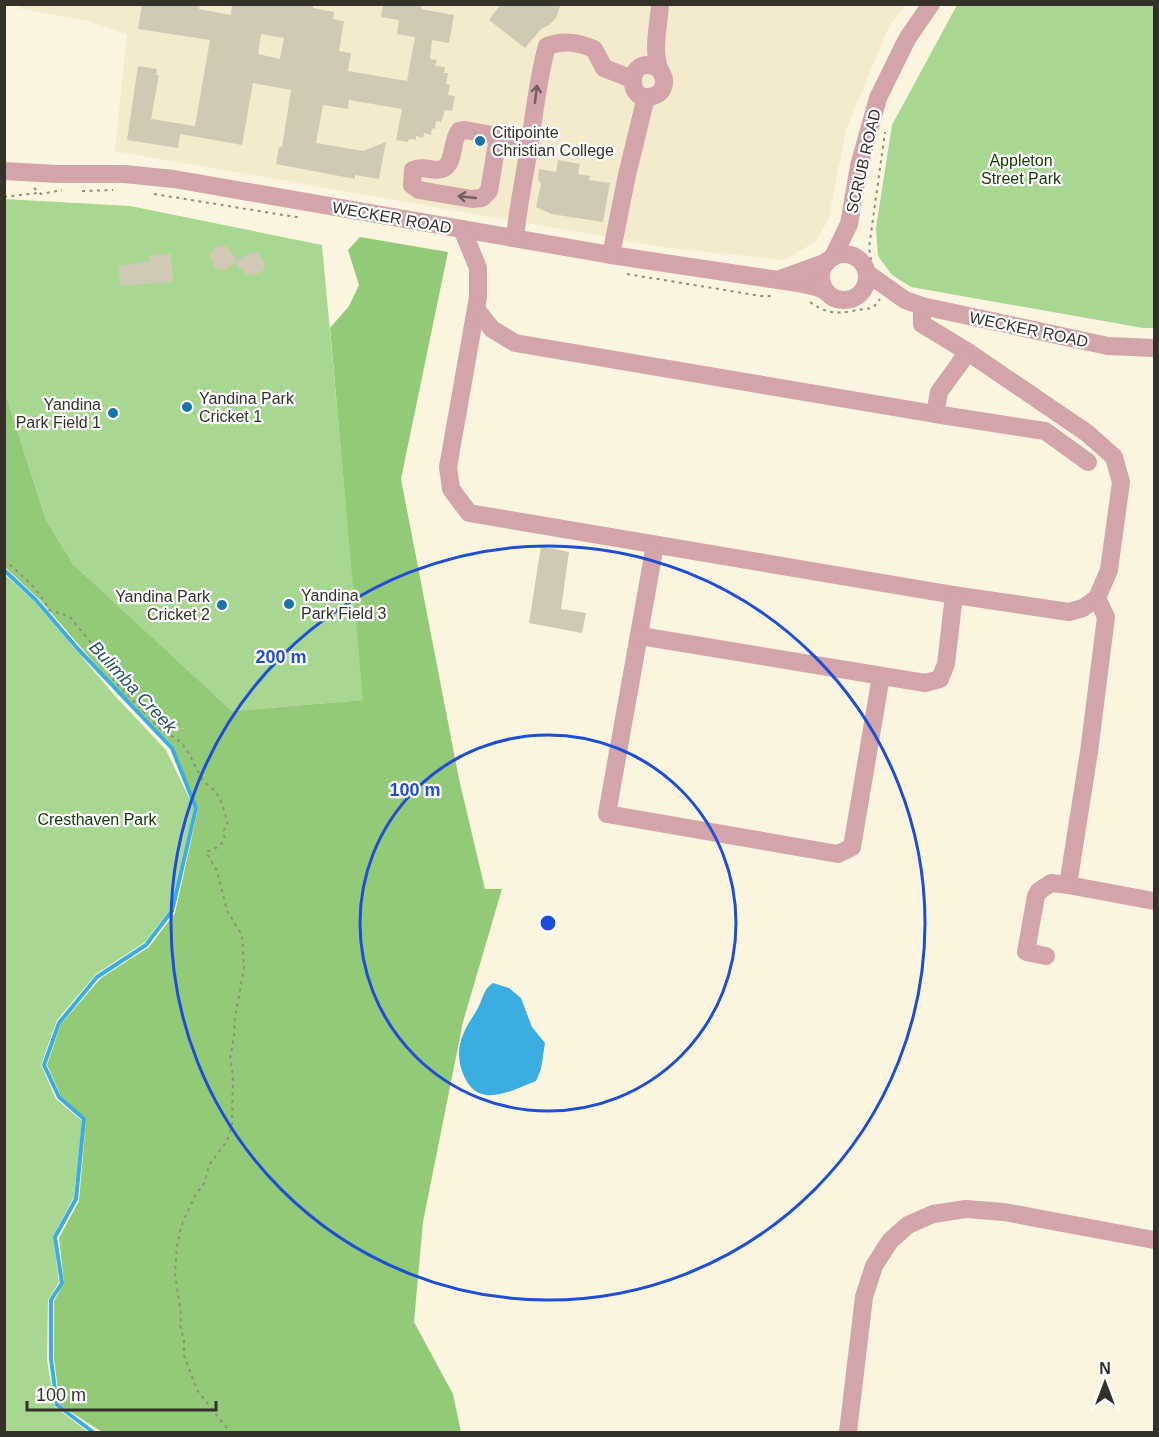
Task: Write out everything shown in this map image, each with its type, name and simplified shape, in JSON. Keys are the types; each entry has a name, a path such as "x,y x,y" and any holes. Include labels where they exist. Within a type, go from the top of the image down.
{"street":[{"path":"658,68 642,66 637,69 632,79 637,92 646,97 656,95 663,87 664,77 658,68 656,49 660,4"},
{"name":"SCRUB ROAD","path":"830,260 849,224 859,166 878,98 907,39 932,4"},
{"path":"515,238 539,75 547,46 561,41 579,43 594,49 604,68 632,79"},
{"path":"611,255 646,97"},
{"path":"498,137 489,191 482,198 472,199 419,190 412,184 413,170 419,167 438,171 445,168 455,135 459,131 465,130 530,142"},
{"name":"WECKER ROAD","path":"4,171 50,174 124,174 174,179 611,255 779,280 816,287 839,299 855,297 914,303 1108,346 1155,348"},
{"name":"SCRUB ROAD","path":"849,224 863,267"},
{"path":"462,229 477,268 476,309 448,467 451,489 469,513 954,595 1069,612 1083,608 1097,598 1109,570 1121,482 1114,457 1087,433 968,352 922,324 914,303"},
{"name":"WECKER ROAD","path":"779,280 847,254 914,303"},
{"path":"826,291 821,277 830,260"},
{"path":"855,297 865,287 863,267"},
{"path":"476,309 492,329 515,343 1045,431 1088,462"},
{"path":"935,414 939,392 968,352"},
{"path":"655,545 607,814 838,854 852,847 881,676"},
{"path":"640,636 925,683 940,679 945,664 954,595"},
{"path":"1068,885 1089,752 1106,617 1097,598"},
{"path":"1046,956 1026,952 1036,896 1039,891 1051,883 1155,901"},
{"path":"848,1432 864,1297 873,1266 890,1241 908,1225 933,1214 966,1209 1004,1212 1155,1240"}],"path":[{"path":"871,232 887,123"},
{"path":"4,197 39,192"},
{"path":"4,560 28,580 45,601 49,610 69,616 89,640 115,682 163,732 182,742 202,779 218,794 228,825 224,830 226,836 223,843 216,849 206,852 217,871 227,911 242,935 244,968 230,1059 233,1076 232,1124 227,1141 209,1165 206,1182 196,1194 182,1226 177,1246 175,1273 182,1316 180,1325 184,1340 184,1355 197,1390 230,1432"}],"shaded area":[{"name":"Citipointe Christian College","path":"20,4 906,5 890,24 846,130 828,221 815,242 784,260 669,248 115,151 127,34 88,21 17,8"}],"green space":[{"name":"Appleton Street Park","path":"957,5 1154,5 1154,328 1143,328 911,287 892,275 878,256 876,228 892,125"},
{"path":"4,199 130,206 322,245 364,700 232,711 73,564 46,520 5,392"},
{"path":"360,237 448,252 401,479 459,779 485,889 502,889 463,1022 423,1222 414,1322 453,1394 461,1432 102,1432 60,1405 54,1359 54,1301 64,1283 59,1238 79,1201 86,1119 61,1096 47,1065 61,1024 101,978 149,947 175,913 198,809 173,746 97,666 40,600 5,567 5,392 46,520 73,564 232,711 363,700 330,328 349,306 359,285 348,250"},
{"name":"Cresthaven Park","path":"5,575 34,601 116,697 166,750 194,808 170,910 145,942 96,974 57,1020 41,1065 56,1099 82,1121 74,1197 53,1236 59,1282 48,1300 47,1360 55,1407 88,1432 5,1432"}],"water":[{"path":"493,983 509,988 521,998 532,1027 545,1043 541,1069 536,1081 504,1093 484,1095 468,1083 462,1071 459,1053 465,1031 486,991"}],"building":[{"path":"142,4 200,4 199,9 231,15 232,4 313,4 313,8 334,12 333,19 344,21 339,51 351,53 348,71 407,81 415,37 397,34 399,20 381,17 383,4 422,4 421,9 454,15 449,43 432,40 430,59 437,60 435,66 445,67 444,73 448,73 446,84 450,85 448,95 455,96 452,111 445,110 441,122 436,121 435,129 432,128 431,135 424,133 423,138 416,136 416,140 409,139 408,142 396,140 402,109 349,100 348,109 323,105 316,143 363,151 386,142 379,179 355,175 355,179 276,164 279,147 282,147 291,90 253,83 242,145 180,134 178,148 127,140 138,66 157,69 156,75 159,75 151,119 195,126 210,40 138,29","holes":["261,34 284,38 280,59 258,54"]},
{"path":"501,4 561,4 556,18 541,29 525,48 489,20"},
{"path":"558,160 580,164 578,174 590,176 589,180 610,183 603,222 551,214 536,207 541,184 538,179 539,169 556,172"},
{"path":"220,246 228,247 237,260 229,268 221,270 214,267 210,256 213,249"},
{"path":"251,252 259,254 265,264 263,271 252,276 245,273 235,262"},
{"path":"171,254 173,282 120,286 119,266 149,261 149,255"},
{"path":"541,546 569,552 561,609 586,613 582,633 529,623"}],"waterway":[{"name":"Bulimba Creek","path":"4,570 36,600 78,649 172,748 196,808 172,911 146,945 97,977 59,1023 44,1065 59,1097 84,1119 76,1199 55,1237 62,1283 51,1300 51,1359 57,1405 93,1432"}],"place":[{"name":"Citipointe Christian College","path":"480,141"},
{"name":"Yandina Park Cricket 1","path":"187,407"},
{"name":"Yandina Park Field 1","path":"113,413"},
{"name":"Yandina Park Field 3","path":"289,604"},
{"name":"Yandina Park Cricket 2","path":"222,605"}]}
